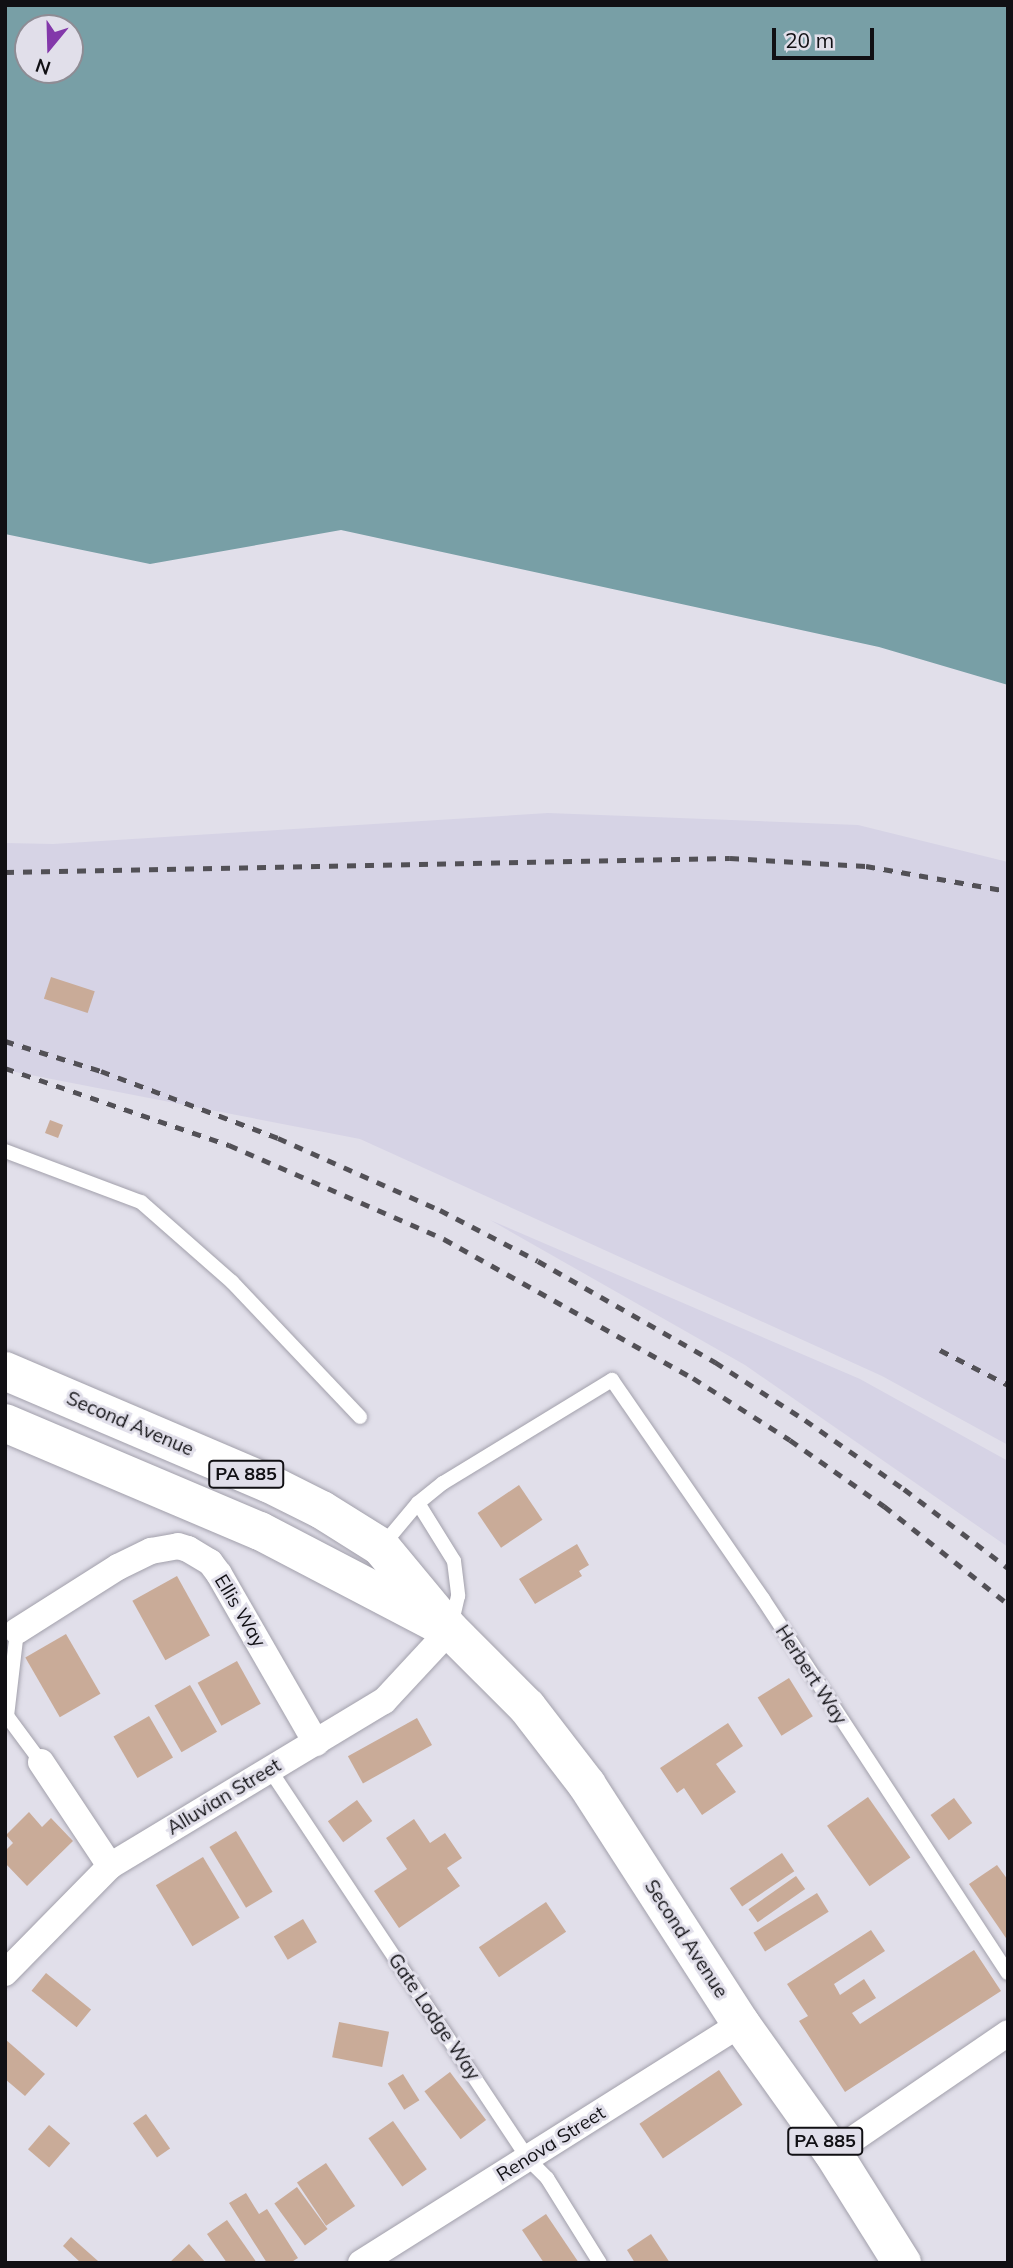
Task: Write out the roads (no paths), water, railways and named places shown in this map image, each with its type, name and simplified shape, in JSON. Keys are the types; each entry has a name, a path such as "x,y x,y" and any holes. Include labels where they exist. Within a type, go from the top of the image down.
{"main road":[{"name":"Second Avenue","path":"5,1371 268,1483 322,1510 381,1547 450,1630 527,1707 587,1785 741,2024 833,2153 902,2263"},
{"name":"Second Avenue","path":"5,1423 260,1531 450,1630"}],"street":[{"name":"Ellis Way","path":"17,1631 118,1567 151,1551 178,1546 188,1549 210,1562 219,1574 316,1743"},
{"name":"Alluvian Street","path":"5,1973 110,1866 384,1701 450,1630"},
{"path":"41,1762 110,1866"},
{"name":"Renova Street","path":"361,2263 741,2024"},
{"path":"833,2153 1008,2033"}],"lane":[{"path":"5,1151 141,1202 232,1282 360,1418"},
{"name":"Herbert Way","path":"418,1503 443,1483 612,1380 763,1600 1008,1973"},
{"path":"381,1547 418,1503 454,1560 458,1596 450,1630"},
{"path":"17,1631 7,1716 41,1762"},
{"name":"Gate Lodge Way","path":"270,1770 528,2159 547,2178 600,2263"}],"water":[{"path":"5,5 1008,5 1008,685 879,647 341,530 150,564 5,534"}],"railway":[{"path":"5,872 730,858 866,866 1008,891"},
{"path":"5,1041 101,1071 278,1138 440,1210 538,1261 715,1362 805,1420 904,1489 1008,1568"},
{"path":"5,1068 229,1145 444,1239 693,1378 790,1440 884,1506 1008,1604"},
{"path":"940,1350 1008,1385"}]}
